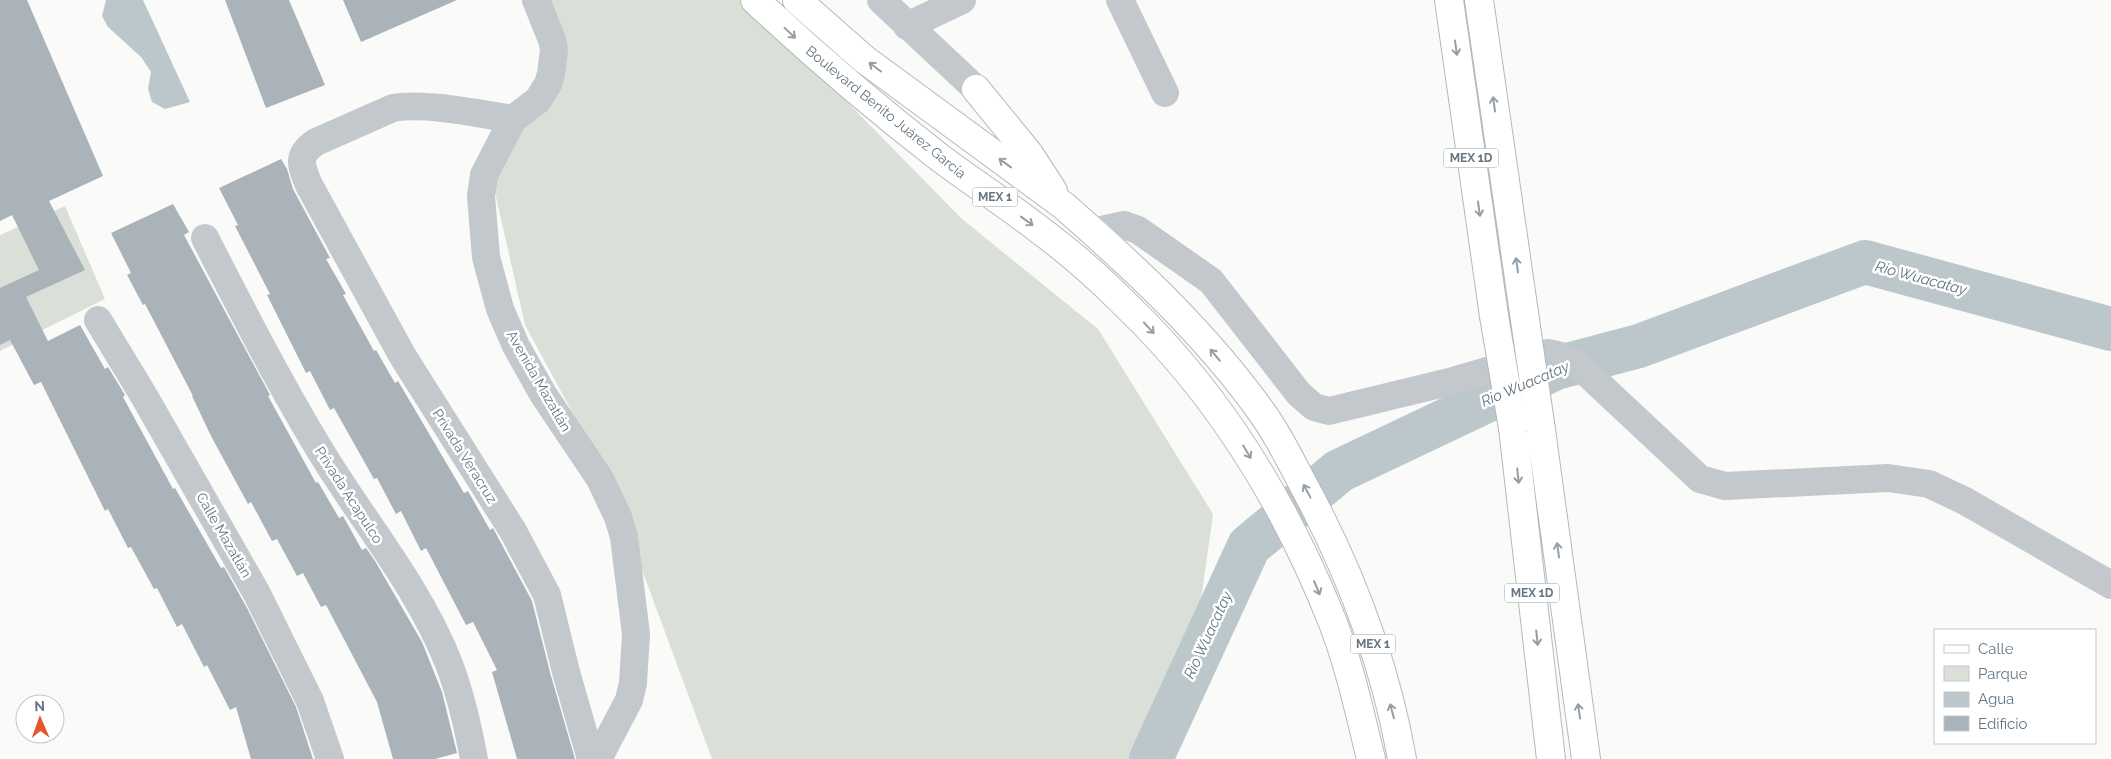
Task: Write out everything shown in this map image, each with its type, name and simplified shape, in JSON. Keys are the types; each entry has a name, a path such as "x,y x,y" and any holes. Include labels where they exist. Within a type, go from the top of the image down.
{"main road":[{"name":"Boulevard Benito Juárez García","path":"755,0 832,72 937,156 1042,231 1078,261 1126,304 1174,355 1247,450 1297,543 1333,624 1349,671 1371,759"},
{"name":"Boulevard Benito Juárez García","path":"797,0 864,59 1064,206 1162,295 1194,329 1246,393 1276,435 1330,534 1363,612 1395,723 1402,759"},
{"name":"MEX 1D","path":"1448,0 1494,316 1513,428 1550,759"},
{"name":"MEX 1D","path":"1479,0 1586,759"},
{"path":"976,90 1028,154 1064,206"}],"street":[{"name":"Avenida Mazatlán","path":"536,0 552,40 554,50 551,74 548,84 538,100 513,119 493,156 481,186 486,257 500,309 516,346 543,394 600,479 618,518 624,537 636,634 634,674 630,700 598,759"},
{"path":"881,0 976,90"},
{"path":"907,26 962,0"},
{"path":"1120,0 1165,93"},
{"name":"Privada Veracruz","path":"513,119 406,105 393,108 316,142 307,148 304,153 302,167 309,185 402,355 513,531 547,595 566,672 591,759"},
{"path":"1093,232 1124,225 1138,230 1211,281 1299,394 1314,407 1329,411 1453,381 1548,353 1561,356 1576,363 1700,479 1726,486 1888,478 1929,484 1965,501 2111,585"},
{"name":"Privada Acapulco","path":"205,238 274,371 319,448 424,611 449,664 466,716 474,759"},
{"name":"Calle Mazatlán","path":"98,320 144,396 256,592 310,700 330,759"}],"green space":[{"path":"536,0 747,0 962,219 1098,329 1213,514 1191,672 1137,759 712,759 608,478 525,325 494,188 501,123 545,93"},
{"path":"65,206 105,299 0,351 0,235"}],"water":[{"path":"106,0 143,0 190,102 165,109 152,102 148,89 151,72 141,57 108,27 102,16"}],"building":[{"path":"0,0 27,0 103,176 49,201 85,270 26,297 48,341 80,325 105,369 108,367 125,395 123,397 173,489 175,488 221,568 224,567 247,608 296,707 313,759 251,759 236,707 230,710 207,665 204,667 182,624 177,627 157,588 154,589 131,547 128,548 108,509 105,511 41,382 34,385 10,340 0,345 0,288 39,270 12,215 0,221"},
{"path":"225,0 289,0 325,85 266,108"},
{"path":"343,0 457,0 361,42"},
{"path":"281,159 287,169 293,189 330,258 326,259 346,294 343,295 374,351 376,350 395,383 398,381 464,493 468,491 490,530 493,528 532,601 575,759 517,759 492,672 497,670 473,622 466,625 426,548 421,551 401,511 396,514 377,478 374,479 334,408 330,410 310,371 306,373 267,295 270,294 235,226 238,225 219,188"},
{"path":"173,204 189,232 184,235 316,483 318,482 339,518 343,516 362,550 366,548 375,561 422,642 442,692 457,753 435,759 393,759 377,702 326,605 321,607 303,573 297,576 277,539 272,541 251,502 248,504 211,436 193,396 145,304 143,305 127,275 131,273 111,233"}],"waterway":[{"name":"Rio Wuacatay","path":"1151,759 1249,546 1339,471 1556,368 1639,346 1865,262 2111,329"}]}
